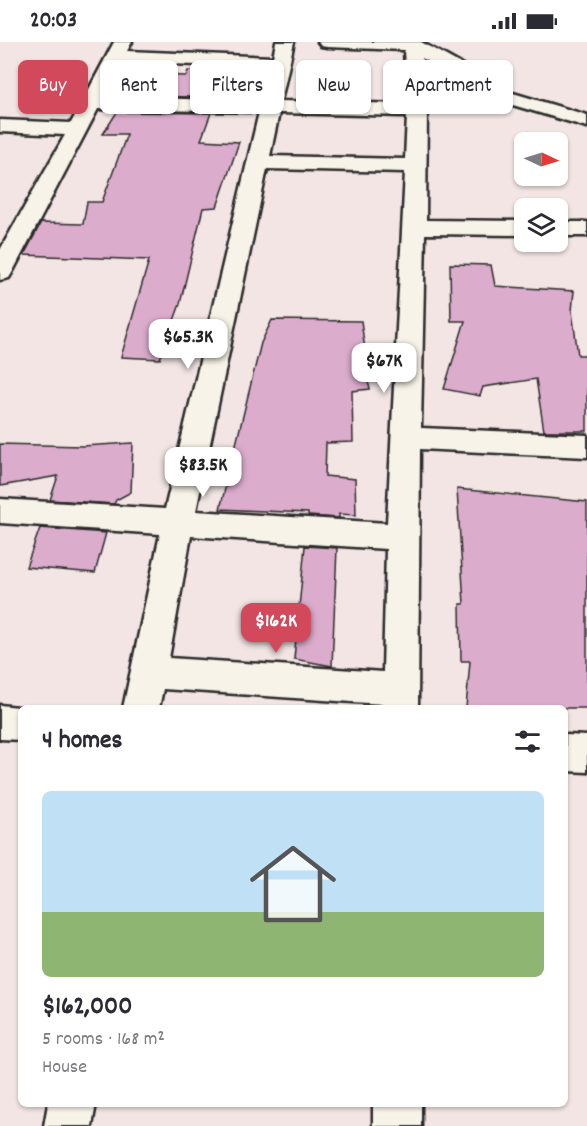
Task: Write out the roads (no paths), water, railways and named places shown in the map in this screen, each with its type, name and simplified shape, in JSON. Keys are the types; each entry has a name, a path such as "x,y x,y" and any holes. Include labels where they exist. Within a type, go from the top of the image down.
{"street":[{"path":"327,42 412,43 506,98 587,121"},
{"path":"412,43 413,60"},
{"path":"0,273 93,103 119,49 282,53"},
{"path":"93,103 190,105"},
{"path":"284,107 383,109"},
{"path":"142,705 178,521 267,114"},
{"path":"148,672 400,698 402,537 417,114"},
{"path":"0,126 77,129"},
{"path":"257,162 414,166"},
{"path":"414,227 514,228"},
{"path":"568,229 587,229"},
{"path":"405,438 587,446"},
{"path":"0,511 402,537"},
{"path":"0,722 18,723"},
{"path":"568,753 587,754"},
{"path":"68,1126 71,1107"},
{"path":"397,1107 397,1126"}]}
